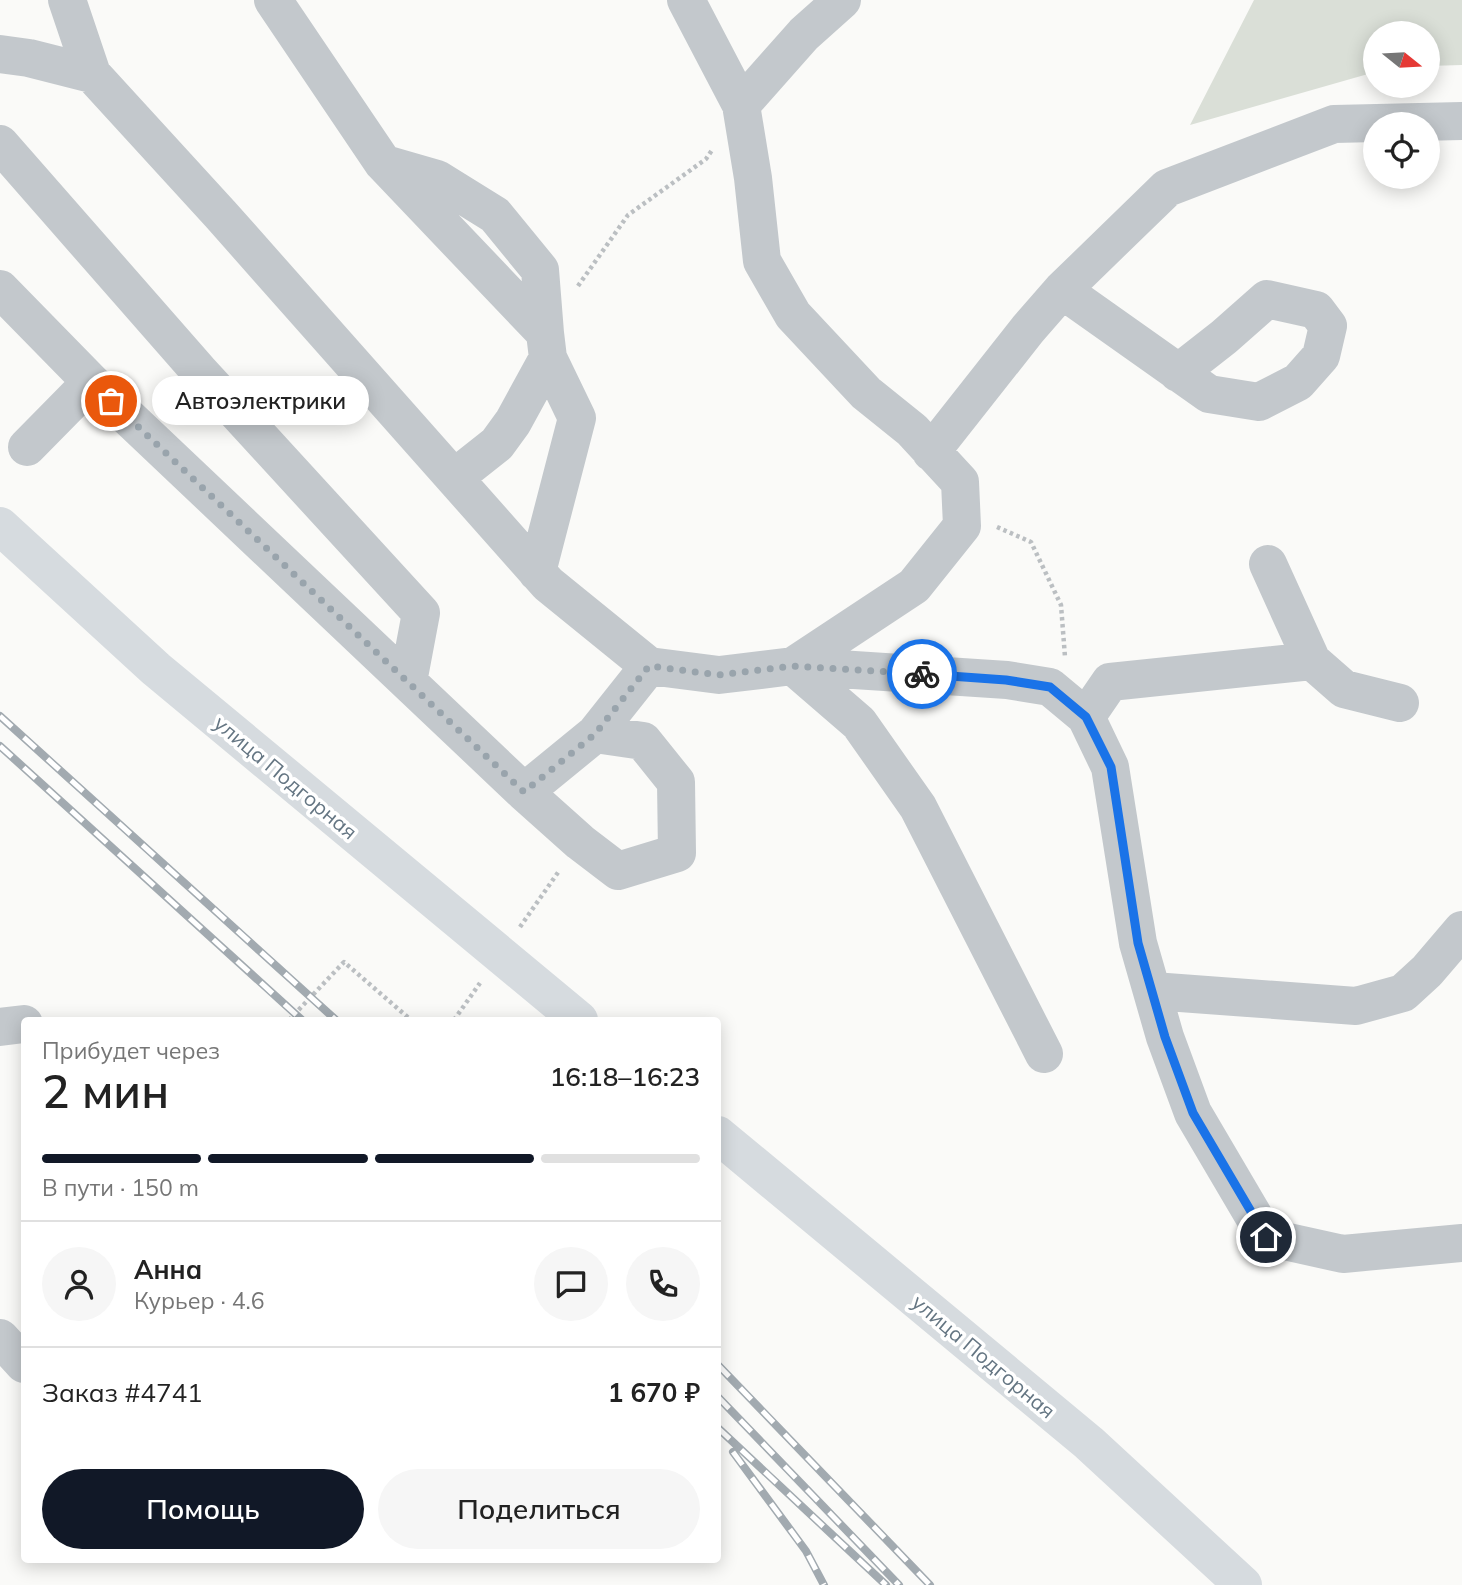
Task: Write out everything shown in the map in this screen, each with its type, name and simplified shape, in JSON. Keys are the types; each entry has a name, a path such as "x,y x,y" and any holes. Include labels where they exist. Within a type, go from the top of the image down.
{"main road":[{"name":"улица Подгорная","path":"0,526 156,669 575,1017"},
{"name":"улица Подгорная","path":"721,1137 1088,1443 1243,1585"}],"street":[{"path":"67,0 92,74 221,215 548,584 649,666 719,675 793,666 1006,680 1050,687 1086,717 1111,767 1138,943 1165,1037 1193,1113 1266,1237 1343,1254 1462,1243"},
{"path":"273,0 383,163 437,179 495,215 540,270 546,346 577,418 537,572"},
{"path":"686,0 741,105 753,178 762,261 793,315 866,393 912,430 960,482 962,526 914,586 793,666"},
{"path":"741,105 804,33 842,0"},
{"path":"0,54 29,58 92,74"},
{"path":"931,452 1062,290 1167,188 1334,124 1462,121"},
{"path":"0,144 200,371 421,613 408,682"},
{"path":"1062,290 1178,373"},
{"path":"6,307 91,382 580,842 618,870 677,853 676,782 643,741 595,734"},
{"path":"454,478 497,443 513,422 546,346"},
{"path":"27,447 91,382"},
{"path":"1268,564 1312,661 1344,690 1400,703"},
{"path":"1086,717 1110,682 1312,661"},
{"path":"524,792 595,734 649,666"},
{"path":"793,666 859,723 918,807 1044,1054"},
{"path":"1153,991 1356,1006 1403,993 1427,971 1462,930"},
{"path":"0,1027 21,1024"},
{"path":"0,1338 21,1361"}],"path":[{"path":"546,346 628,215 706,159 741,105"},
{"path":"962,526 989,523 1031,542 1061,605 1065,656 1050,687"},
{"path":"292,1017 344,962 408,1017"}],"shaded area":[{"path":"1254,0 1462,0 1462,65 1440,66 1440,21 1363,21 1363,75 1190,125"}],"railway":[{"path":"0,716 333,1017"},
{"path":"0,746 299,1017"},
{"path":"721,1368 930,1585"},
{"path":"721,1400 899,1585"},
{"path":"721,1431 886,1585"},
{"path":"733,1452 806,1551 824,1585"}],"way so far":[{"path":"111,401 524,792 595,734 649,666 719,675 793,666 922,674"}],"place":[{"name":"Автоэлектрики","path":"111,401"}],"route":[{"path":"922,674 1006,680 1050,687 1086,717 1111,767 1138,943 1165,1037 1193,1113 1266,1237"}]}
